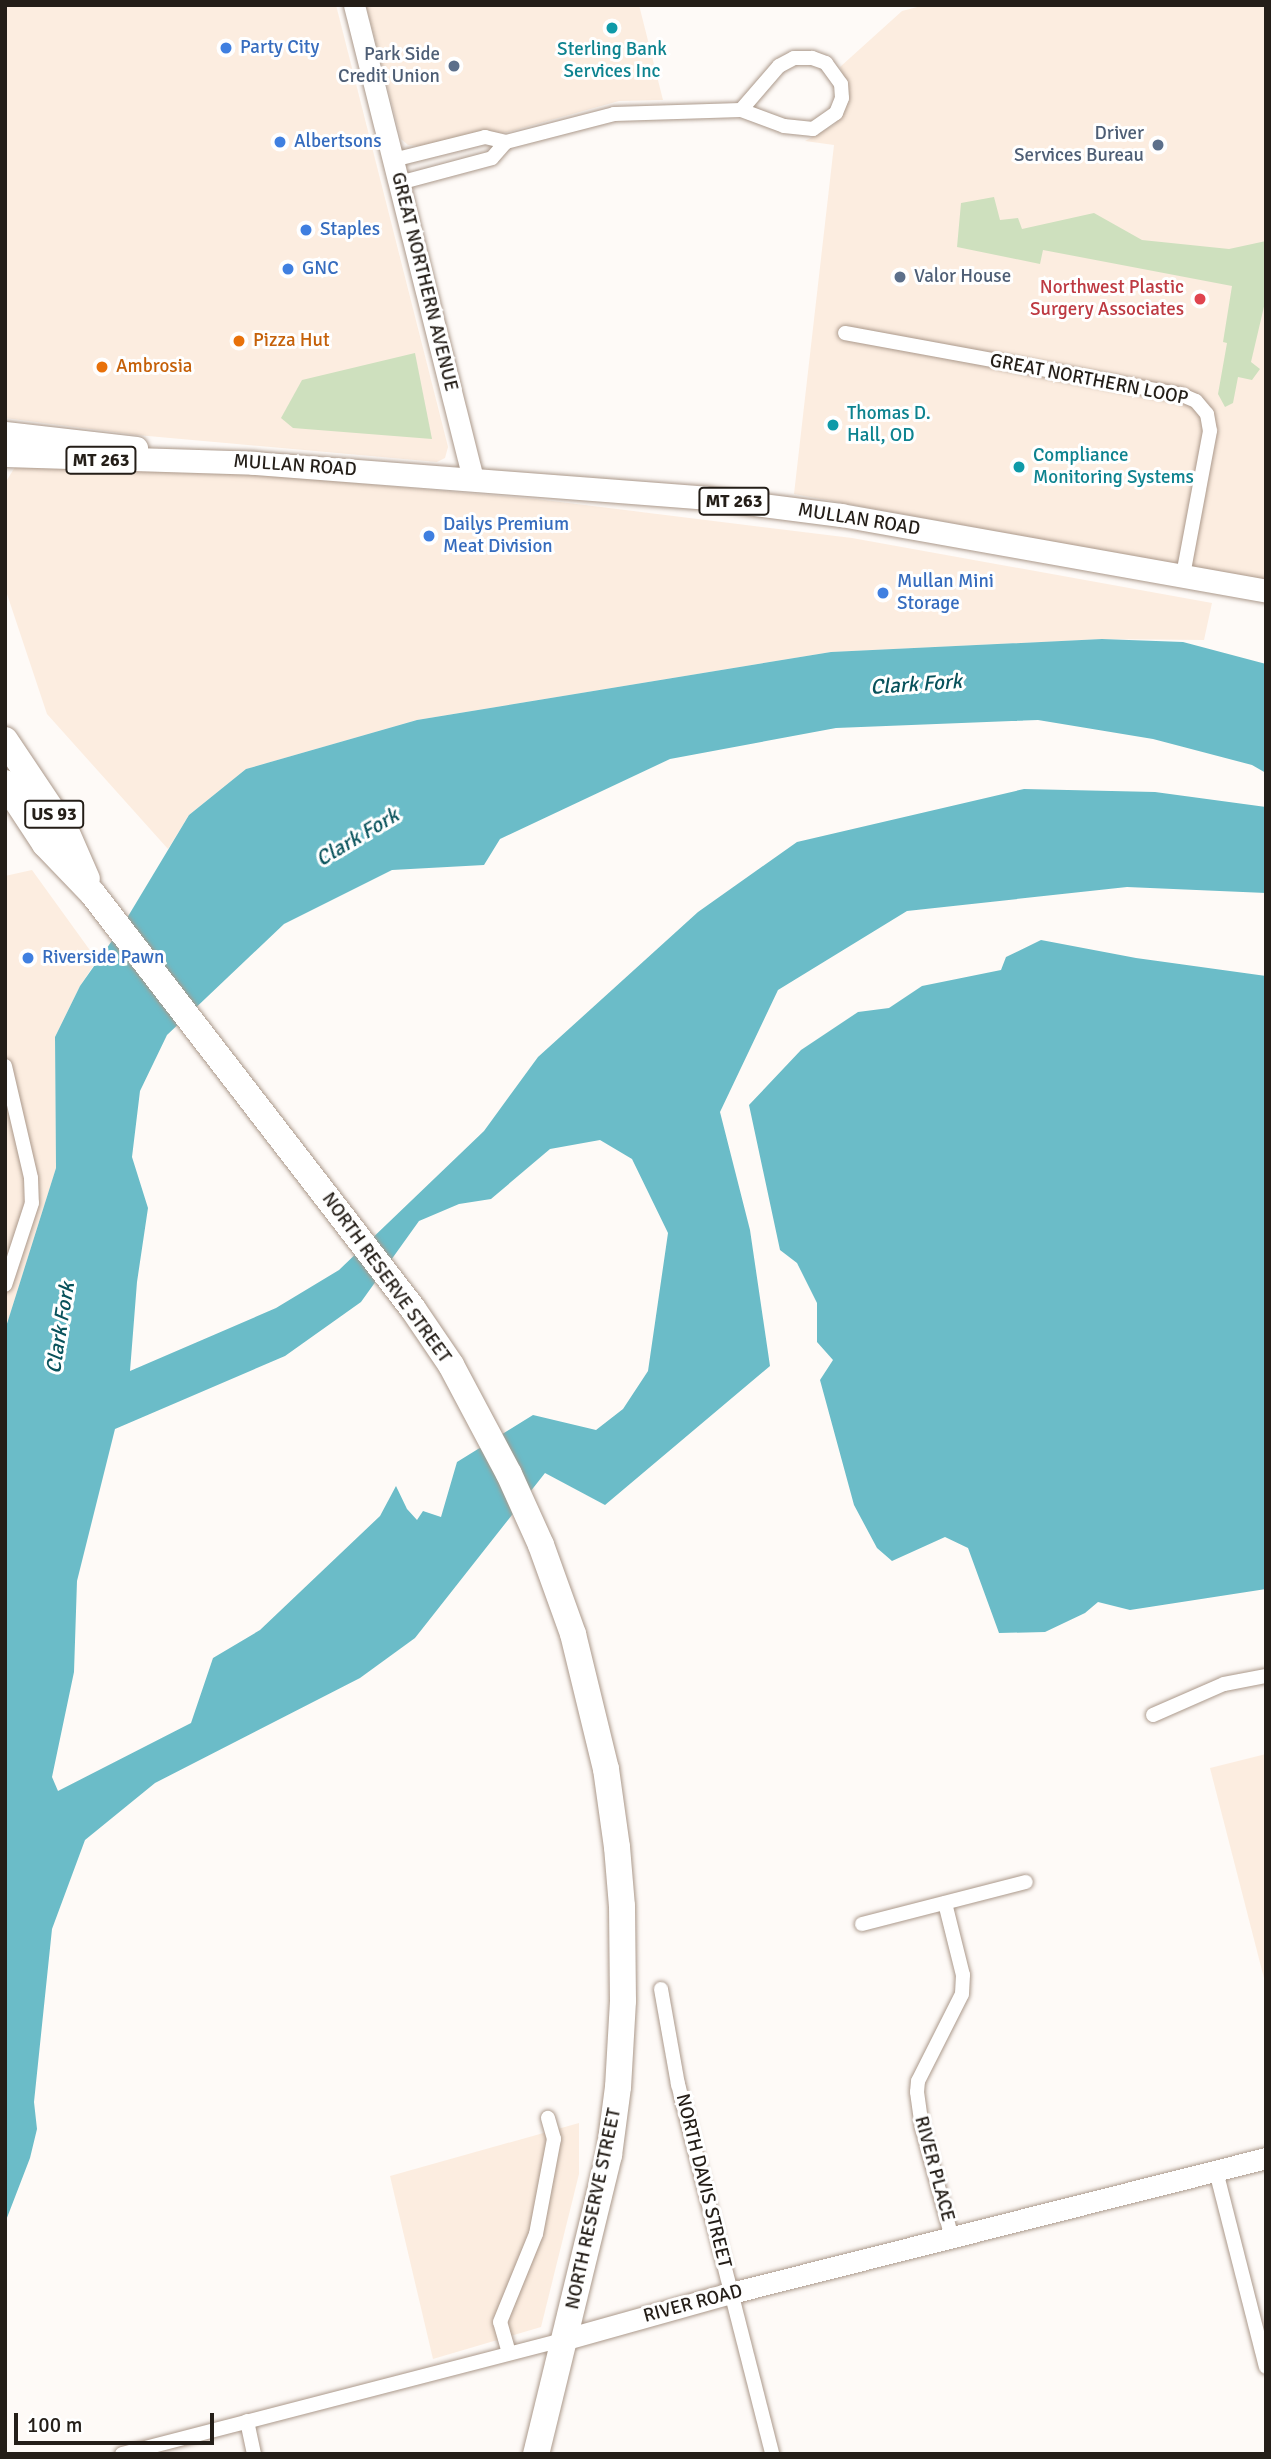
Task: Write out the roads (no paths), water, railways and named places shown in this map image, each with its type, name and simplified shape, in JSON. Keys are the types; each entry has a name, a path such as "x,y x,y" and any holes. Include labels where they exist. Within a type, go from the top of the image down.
{"highway":[{"name":"NORTH RESERVE STREET","path":"5,740 66,831 93,894"},
{"name":"NORTH RESERVE STREET","path":"5,783 45,844 93,894 413,1309 451,1365 487,1429 541,1545 573,1634 606,1769 623,1915 622,2013 613,2128 566,2339 536,2454"}],"main road":[{"name":"MULLAN ROAD","path":"5,433 157,450 197,460"},
{"name":"MULLAN ROAD","path":"5,455 164,462 197,460 473,478 708,498 841,515 1266,591"}],"street":[{"name":"GREAT NORTHERN AVENUE","path":"354,5 473,478"},
{"path":"393,160 485,137 506,142 614,114 741,110 784,126 813,129 836,113 842,98 841,84 826,63 812,58 794,58 779,66 741,110"},
{"path":"398,183 492,158 506,142"},
{"name":"GREAT NORTHERN LOOP","path":"845,334 1182,395 1196,401 1207,414 1210,430 1183,575"},
{"path":"5,1066 31,1178 32,1203 5,1285"},
{"path":"1153,1715 1224,1684 1266,1676"},
{"path":"862,1924 1026,1882"},
{"name":"RIVER PLACE","path":"945,1903 963,1975 962,1994 924,2069 917,2092 922,2127 952,2238"},
{"name":"NORTH DAVIS STREET","path":"661,1989 678,2084 772,2454"},
{"path":"509,2353 500,2322 536,2234 554,2139 548,2118"},
{"name":"RIVER ROAD","path":"122,2454 566,2339 732,2293 1266,2158"},
{"path":"1216,2171 1266,2367"},
{"path":"247,2421 254,2454"}],"water":[{"name":"Clark Fork","path":"1102,639 1183,642 1266,664 1266,773 1252,765 1153,739 1038,720 836,728 670,759 500,839 484,865 392,870 284,924 167,1035 140,1091 132,1157 148,1208 137,1282 130,1371 276,1308 339,1270 484,1131 538,1057 698,912 797,842 1024,789 1155,792 1266,807 1266,893 1127,887 907,911 778,990 720,1112 750,1230 770,1366 605,1505 545,1473 415,1638 360,1678 155,1783 85,1840 52,1929 34,2102 37,2129 30,2158 5,2223 5,1330 56,1168 55,1037 80,986 121,928 189,815 246,769 417,720 831,652","holes":["600,1140 632,1159 668,1233 648,1371 623,1409 596,1430 533,1415 457,1462 441,1517 423,1511 417,1520 407,1509 396,1486 380,1516 260,1630 213,1658 191,1723 58,1791 52,1777 74,1672 77,1581 115,1429 285,1356 361,1302 419,1221 459,1204 491,1199 550,1149"]},
{"path":"1041,940 1136,958 1266,976 1266,1589 1130,1610 1098,1602 1085,1613 1045,1632 999,1633 968,1548 945,1537 892,1561 877,1548 854,1505 820,1380 833,1360 817,1342 817,1303 797,1263 780,1250 749,1105 801,1050 858,1012 889,1008 922,986 1001,970 1006,957"}],"place":[{"name":"Sterling Bank Services Inc","path":"612,28"},
{"name":"Party City","path":"226,48"},
{"name":"Park Side Credit Union","path":"454,66"},
{"name":"Albertsons","path":"280,142"},
{"name":"Driver Services Bureau","path":"1158,145"},
{"name":"Staples","path":"306,230"},
{"name":"GNC","path":"288,269"},
{"name":"Valor House","path":"900,277"},
{"name":"Northwest Plastic Surgery Associates","path":"1200,299"},
{"name":"Pizza Hut","path":"239,341"},
{"name":"Ambrosia","path":"102,367"},
{"name":"Thomas D. Hall, OD","path":"833,425"},
{"name":"Compliance Monitoring Systems","path":"1019,467"},
{"name":"Dailys Premium Meat Division","path":"429,536"},
{"name":"Mullan Mini Storage","path":"883,593"},
{"name":"Riverside Pawn","path":"28,958"}]}
